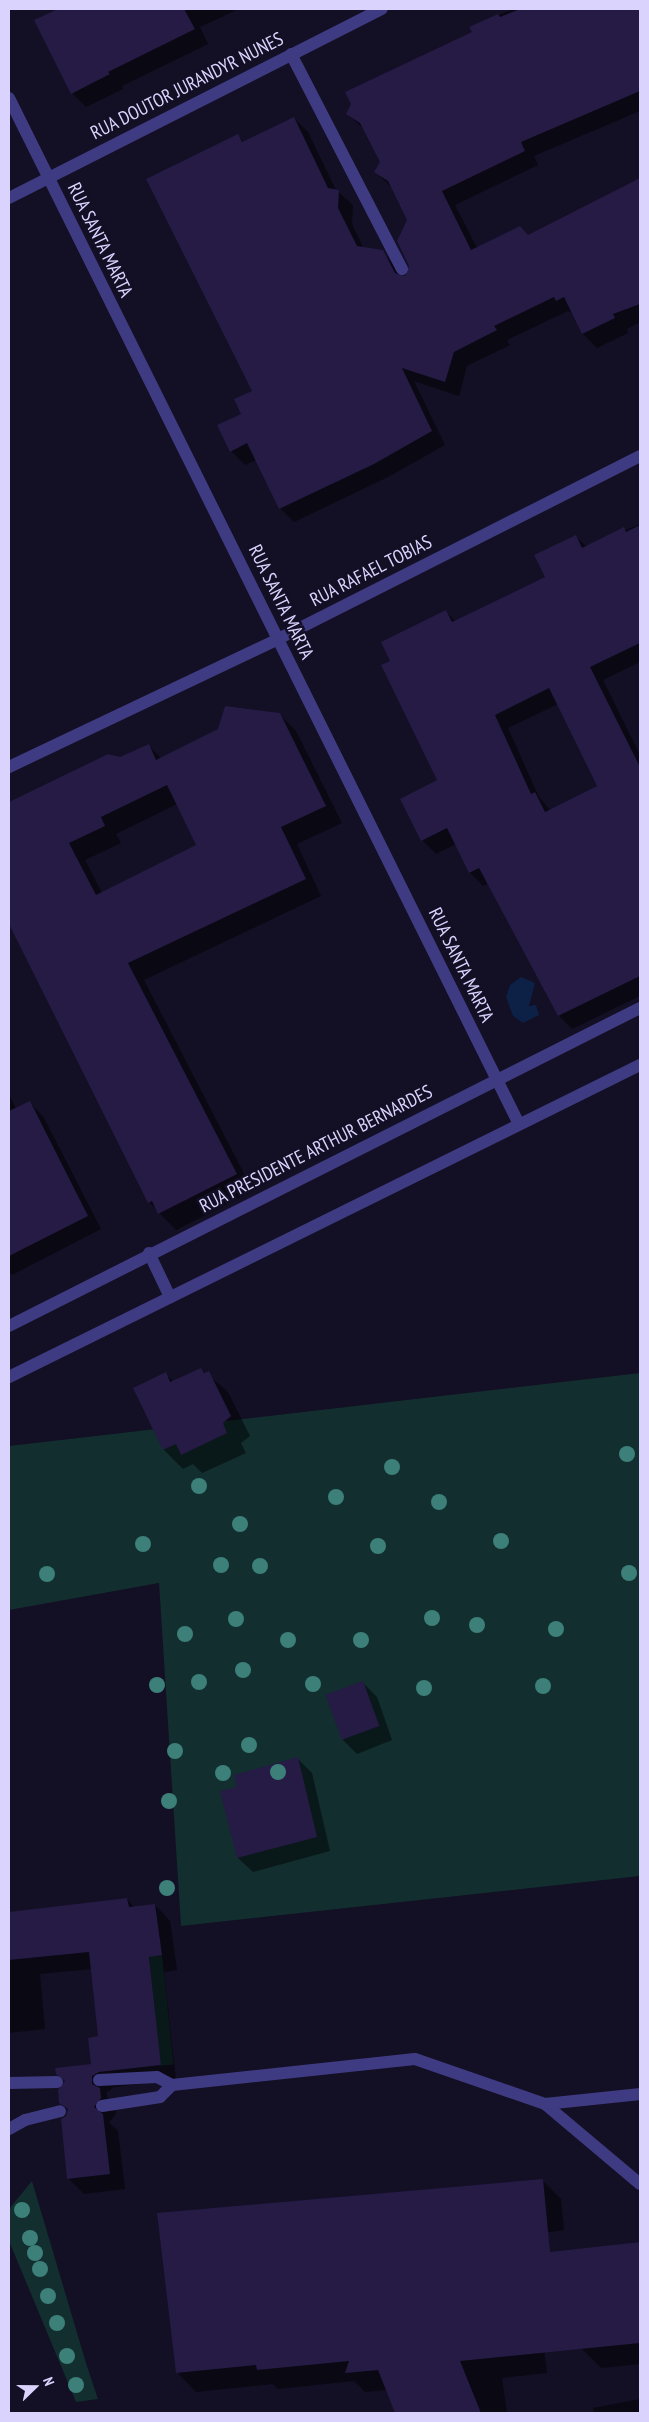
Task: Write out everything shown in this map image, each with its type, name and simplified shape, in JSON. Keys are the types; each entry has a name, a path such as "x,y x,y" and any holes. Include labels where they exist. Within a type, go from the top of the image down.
{"street":[{"name":"RUA DOUTOR JURANDYR NUNES","path":"9,198 382,9"},
{"path":"291,54 402,269"},
{"name":"RUA SANTA MARTA","path":"9,98 519,1124"},
{"name":"RUA RAFAEL TOBIAS","path":"9,768 278,639 640,456"},
{"name":"RUA PRESIDENTE ARTHUR BERNARDES","path":"9,1326 640,1008"},
{"path":"9,1377 640,1065"},
{"path":"149,1254 170,1297"},
{"path":"99,2080 157,2077 172,2084 415,2059 545,2104 640,2184"},
{"path":"9,2083 57,2082"},
{"path":"102,2106 160,2097 172,2084"},
{"path":"545,2104 640,2094"},
{"path":"9,2129 25,2120 60,2111"}],"green space":[{"path":"640,1373 640,1876 181,1926 159,1583 9,1610 9,1446"},
{"path":"162,1955 173,2064 161,2066 149,1956"},
{"path":"32,2181 98,2399 76,2402 9,2241 9,2209"}],"water":[{"path":"521,977 535,983 529,1006 536,1005 539,1015 523,1023 513,1016 506,997 510,985"}],"building":[{"path":"58,9 184,9 195,29 108,72 110,74 71,94 34,20"},
{"path":"520,9 640,9 640,91 521,142 525,151 442,191 471,250 520,226 528,235 640,178 640,304 613,314 615,318 582,334 564,297 556,301 554,297 494,326 497,330 454,352 445,382 402,368 432,431 374,464 279,509 247,443 230,452 217,425 241,414 234,399 252,391 146,179 238,134 242,142 294,117 328,188 339,190 338,208 357,246 383,250 395,273 405,276 409,266 397,241 407,220 388,181 374,172 380,162 360,123 346,114 351,104 345,92 472,32 469,27 498,14 500,17"},
{"path":"640,525 640,643 590,667 640,767 640,976 558,1016 479,868 469,873 447,828 421,841 400,799 437,780 381,665 390,661 381,642 446,610 452,622 545,577 534,555 576,535 582,548 624,527 626,532","holes":["549,688 597,786 545,812 535,792 531,794 495,715"]},
{"path":"225,706 280,713 326,806 281,827 306,879 128,963 237,1174 158,1214 152,1201 148,1203 9,924 9,802 108,754 120,757 149,744 156,760 218,729","holes":["167,785 196,845 96,895 69,843 105,826 101,817"]},
{"path":"30,1101 88,1216 9,1256 9,1111"},
{"path":"201,1368 204,1373 209,1371 231,1416 223,1423 227,1433 181,1455 176,1444 163,1450 133,1388 166,1372 170,1382"},
{"path":"363,1681 379,1726 342,1740 325,1695"},
{"path":"298,1757 317,1837 237,1858 220,1791 237,1787 234,1775"},
{"path":"127,1898 129,1907 155,1904 162,1955 149,1957 161,2065 99,2072 92,2076 92,2084 100,2088 101,2098 94,2107 103,2114 110,2174 67,2179 61,2119 66,2116 68,2109 59,2103 58,2090 65,2081 56,2074 55,2068 91,2064 88,2038 98,2036 89,1952 9,1960 9,1912"},
{"path":"543,2179 550,2252 640,2242 640,2343 460,2361 481,2413 395,2413 378,2370 345,2373 349,2361 257,2370 256,2365 176,2373 157,2213"}]}
